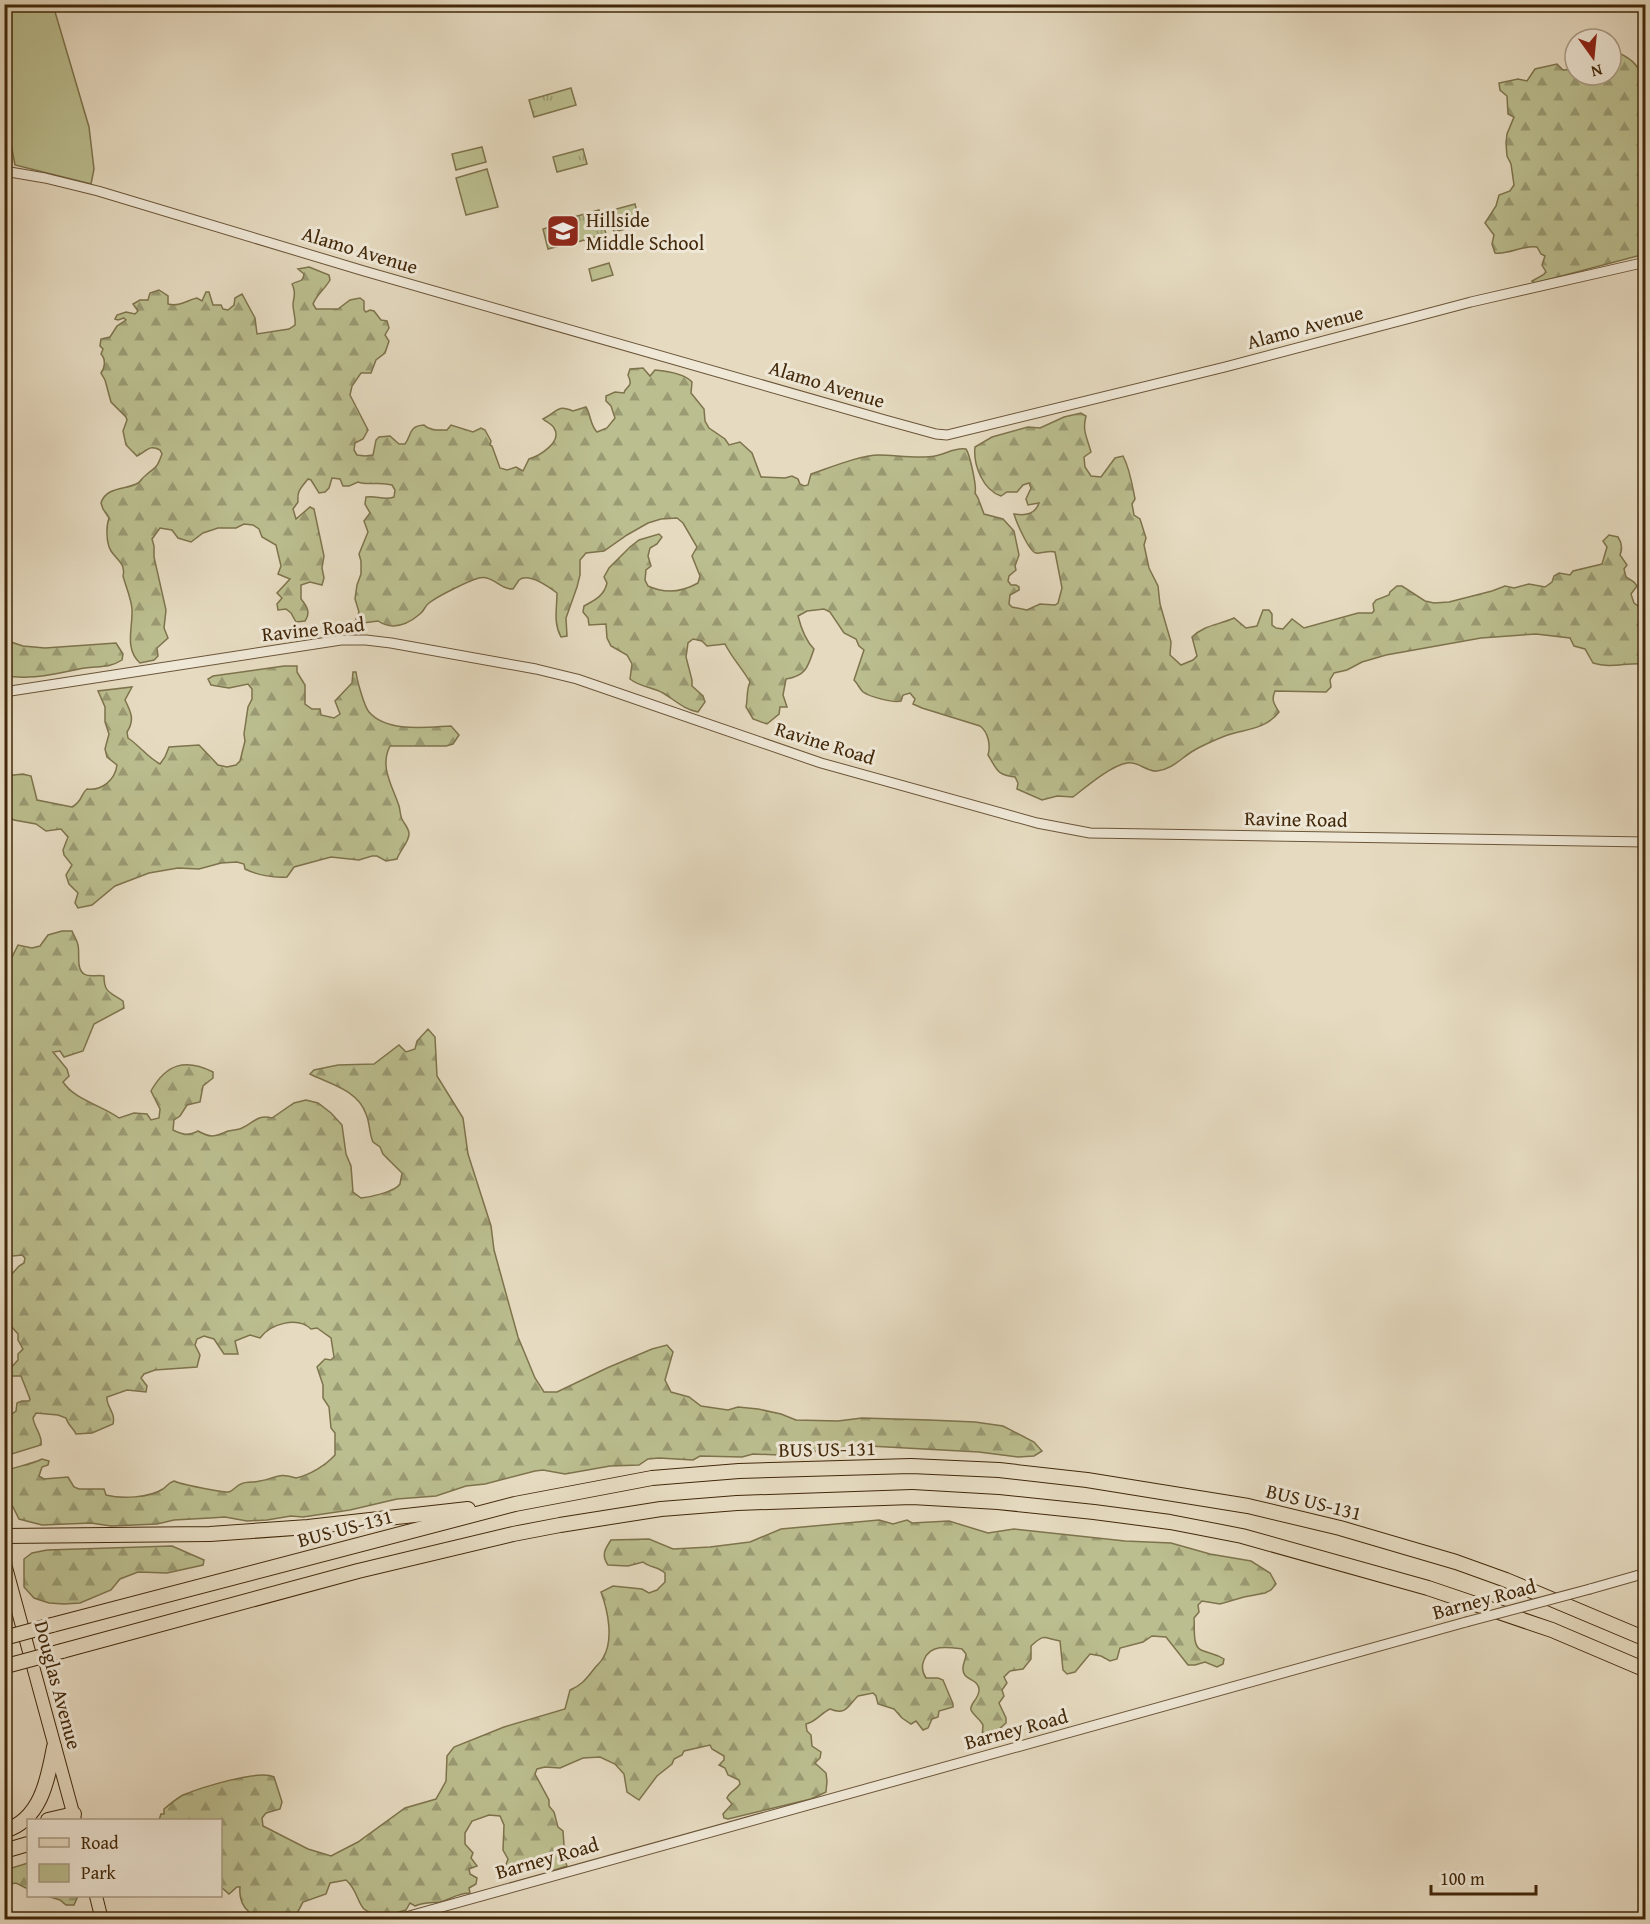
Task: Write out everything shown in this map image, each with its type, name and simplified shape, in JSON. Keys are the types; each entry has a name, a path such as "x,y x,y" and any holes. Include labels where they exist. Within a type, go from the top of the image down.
{"highway":[{"name":"BUS US-131","path":"4,1638 515,1504 652,1478 739,1471 911,1466 999,1470 1087,1480 1248,1506 1340,1528 1432,1554 1506,1580 1646,1639"},
{"path":"5,1666 358,1571 548,1527 661,1509 748,1503 912,1497 998,1502 1094,1512 1170,1522 1242,1536 1428,1588 1552,1630 1646,1670"},
{"path":"4,1536 244,1532 515,1504"},
{"path":"9,1830 33,1810 44,1792 54,1747"},
{"path":"9,1830 27,1825"},
{"path":"4,1851 27,1844"}],"main road":[{"name":"Douglas Avenue","path":"4,1560 74,1817"},
{"path":"96,1897 102,1920"}],"street":[{"name":"Alamo Avenue","path":"4,171 45,177 98,191 364,271 885,420 947,435 1214,370 1471,302 1646,262"},
{"name":"Ravine Road","path":"4,692 335,641 377,641 536,669 577,679 821,763 1037,824 1090,833 1646,842"},
{"name":"Barney Road","path":"396,1920 1646,1573"}],"green space":[{"path":"5,4 53,5 89,127 94,169 91,184 15,165 11,144 5,142"},
{"path":"1623,55 1631,60 1642,74 1645,74 1645,254 1535,283 1532,281 1546,272 1542,265 1545,256 1537,247 1495,253 1492,244 1494,235 1485,223 1496,206 1499,195 1510,191 1514,185 1506,143 1514,117 1508,114 1507,96 1500,90 1499,83 1518,79 1527,81 1535,69 1557,64 1563,70 1563,87 1623,87"},
{"path":"571,88 576,105 534,117 529,100"},
{"path":"482,147 486,162 456,170 452,154"},
{"path":"583,149 587,164 557,172 553,157"},
{"path":"487,169 498,207 466,215 456,178"},
{"path":"635,204 640,225 614,232 609,211"},
{"path":"599,210 606,234 577,242 570,218"},
{"path":"557,225 563,245 548,249 543,229"},
{"path":"609,263 613,275 592,281 589,269"},
{"path":"309,267 329,275 330,280 313,304 316,309 338,309 350,300 360,298 364,301 364,310 374,311 381,320 387,321 389,328 385,335 389,341 385,353 376,360 371,373 361,373 352,386 350,395 368,430 363,439 355,443 354,450 357,455 373,455 376,440 379,437 390,436 399,444 405,444 415,427 424,425 432,429 447,430 451,425 473,432 481,428 485,430 500,468 507,470 516,467 523,471 529,459 549,448 555,438 554,428 543,419 563,408 573,411 586,407 597,432 607,428 615,418 611,406 606,401 606,396 615,392 624,393 630,384 628,375 630,369 643,368 650,376 655,370 675,373 692,382 691,393 704,409 705,421 709,428 725,439 729,445 740,442 752,453 761,477 792,476 804,486 808,485 811,474 863,457 879,455 928,457 966,449 973,471 975,493 984,514 1003,519 1014,531 1019,555 1016,570 1009,576 1008,581 1011,585 1019,587 1019,590 1010,595 1009,604 1012,607 1027,610 1040,604 1055,605 1058,603 1062,588 1055,552 1036,553 1033,551 1015,518 1014,514 1026,515 1032,512 1039,503 1028,505 1026,499 1031,488 1029,483 1023,485 1017,492 1007,492 1001,496 995,493 984,483 976,461 975,447 992,437 1028,427 1040,428 1064,417 1081,413 1086,416 1085,430 1091,452 1084,457 1085,467 1091,476 1101,477 1115,458 1123,456 1125,461 1135,499 1132,504 1134,515 1140,519 1146,538 1144,545 1149,568 1158,586 1160,604 1171,642 1170,655 1181,665 1197,656 1192,637 1197,633 1234,618 1246,628 1257,626 1263,610 1269,610 1272,614 1272,625 1276,628 1283,629 1292,619 1304,628 1358,613 1372,613 1376,600 1389,595 1397,586 1402,586 1425,601 1434,603 1449,602 1505,586 1514,588 1529,584 1545,587 1559,573 1570,575 1573,571 1602,564 1607,547 1603,541 1609,535 1618,537 1620,541 1622,548 1620,555 1627,565 1624,569 1626,577 1637,586 1631,594 1634,603 1645,611 1645,664 1600,665 1593,663 1585,649 1574,646 1570,638 1536,634 1481,638 1386,655 1334,673 1330,680 1331,687 1326,692 1275,691 1273,697 1279,712 1269,721 1211,742 1168,768 1153,771 1127,763 1106,772 1073,797 1057,796 1042,800 1017,789 1018,783 1015,777 1004,775 998,770 988,755 988,739 980,726 913,704 915,699 910,693 903,695 901,701 897,701 882,699 863,692 854,680 864,650 856,639 844,633 830,612 824,609 807,611 798,616 804,634 814,649 805,670 798,676 786,679 783,695 787,707 780,707 779,714 767,724 753,719 746,707 750,682 725,644 707,646 702,641 693,639 688,643 686,657 692,686 703,696 705,702 698,712 683,707 663,693 630,679 632,664 627,655 611,646 607,638 606,624 589,625 588,618 583,612 584,606 601,594 606,587 604,577 609,568 630,547 639,540 659,534 662,537 650,548 648,556 651,566 646,570 645,580 648,586 673,591 698,583 700,576 692,556 697,547 683,523 677,518 648,523 604,551 586,553 580,560 580,575 566,618 567,636 561,637 557,626 557,593 539,581 528,578 519,580 513,589 509,589 489,579 479,578 433,600 421,613 405,624 389,626 378,621 354,624 359,612 355,599 361,574 359,554 368,532 364,521 370,513 365,504 366,497 390,498 394,497 395,490 392,485 383,483 358,482 343,486 340,479 332,478 329,488 319,493 308,479 300,489 298,502 293,509 296,519 310,507 314,509 324,556 322,585 310,582 301,585 301,599 308,612 305,621 296,622 286,609 278,610 277,604 282,598 277,593 290,579 278,574 281,566 276,545 262,537 259,529 253,525 218,528 203,533 191,542 178,538 172,530 160,528 152,539 166,610 164,628 168,638 157,648 158,656 154,660 140,663 132,651 130,638 132,609 123,576 124,572 120,562 109,548 107,525 109,518 101,503 112,491 139,482 156,467 162,454 160,450 153,448 137,456 126,445 123,431 126,417 111,402 101,373 104,358 101,354 103,349 100,346 101,339 110,337 117,326 126,320 124,318 115,319 117,315 126,312 135,314 138,311 133,304 140,300 148,300 150,293 159,290 168,296 168,304 172,305 197,298 202,301 206,292 209,292 213,305 221,305 223,309 228,310 234,305 235,298 242,294 255,318 257,334 289,329 295,325 292,284 303,277 304,274 298,269"},
{"path":"5,640 23,646 45,648 116,643 123,654 122,660 108,666 42,676 5,678"},
{"path":"297,666 297,672 305,685 305,704 312,709 320,709 321,715 334,718 340,714 335,701 352,683 353,672 356,672 365,704 369,712 377,719 397,726 420,728 451,726 459,735 453,744 446,746 390,746 386,769 409,833 397,859 386,861 377,856 359,860 331,857 294,867 287,877 255,873 245,869 244,864 237,862 221,863 199,869 178,868 149,873 115,886 92,905 78,908 75,903 78,893 69,884 66,875 72,865 63,850 68,837 61,829 46,831 36,824 14,820 5,814 5,776 23,774 31,776 37,800 72,807 87,789 103,786 111,780 117,765 107,757 105,749 109,734 105,722 105,707 98,691 132,687 125,700 131,716 131,724 127,732 128,738 151,758 160,764 169,747 199,745 218,765 227,767 236,765 240,761 245,741 244,734 252,689 248,684 229,688 211,685 208,679 213,676"},
{"path":"72,931 79,949 79,965 82,972 89,976 104,976 107,989 123,1001 124,1008 94,1024 83,1051 64,1057 60,1051 53,1052 67,1069 69,1076 63,1082 68,1088 81,1098 119,1118 134,1113 147,1114 151,1120 159,1118 160,1109 151,1091 157,1082 170,1069 177,1066 194,1065 213,1072 213,1078 203,1086 200,1102 187,1105 180,1116 174,1120 173,1130 186,1134 198,1131 213,1136 240,1129 259,1118 272,1118 294,1103 306,1100 318,1103 342,1125 346,1154 351,1166 353,1192 361,1198 388,1192 397,1187 400,1184 402,1173 373,1142 366,1114 357,1099 350,1093 310,1074 314,1070 338,1065 374,1064 399,1045 406,1052 415,1049 417,1041 428,1029 435,1037 437,1076 463,1118 468,1154 491,1226 494,1250 518,1337 535,1378 544,1392 557,1392 607,1368 667,1345 673,1352 665,1380 671,1392 689,1397 701,1406 728,1410 738,1407 758,1409 796,1420 838,1421 862,1418 975,1422 1003,1426 1034,1442 1042,1451 1034,1456 1018,1457 979,1452 869,1446 780,1455 700,1456 693,1460 659,1458 648,1459 639,1465 610,1466 565,1474 535,1471 485,1484 466,1486 436,1496 397,1499 350,1510 303,1517 291,1516 247,1521 225,1517 111,1526 91,1523 42,1525 19,1519 13,1507 5,1500 5,1471 42,1459 49,1461 48,1465 42,1467 39,1476 44,1479 68,1477 74,1487 79,1489 104,1489 106,1495 127,1497 157,1492 174,1481 229,1492 246,1483 281,1476 301,1477 317,1469 335,1455 335,1433 331,1428 329,1407 323,1398 323,1385 317,1367 325,1359 331,1360 334,1357 331,1338 317,1328 311,1329 291,1322 270,1329 260,1338 250,1335 235,1341 238,1354 224,1354 214,1339 204,1336 197,1339 195,1345 200,1355 197,1367 155,1370 144,1374 141,1378 147,1386 146,1392 127,1390 107,1397 114,1420 113,1424 92,1433 76,1434 66,1418 36,1413 33,1418 41,1438 41,1445 5,1456 5,1419 16,1411 17,1403 30,1399 21,1376 9,1376 8,1371 18,1360 18,1354 23,1349 18,1340 18,1334 11,1326 7,1316 10,1310 10,1299 5,1297 5,1275 11,1275 24,1263 25,1258 22,1255 13,1256 5,1252 5,967 6,958 12,957 18,945 32,948 40,946 48,935"},
{"path":"879,1520 893,1524 907,1520 912,1523 949,1521 988,1533 1014,1529 1125,1541 1171,1543 1210,1554 1251,1561 1270,1573 1276,1584 1265,1593 1220,1604 1202,1601 1198,1605 1199,1612 1194,1618 1196,1645 1201,1650 1224,1659 1223,1664 1217,1667 1205,1662 1188,1665 1166,1637 1152,1636 1143,1642 1120,1648 1117,1659 1110,1661 1090,1654 1075,1672 1067,1674 1063,1670 1060,1641 1039,1639 1031,1646 1031,1659 1023,1669 1010,1671 1004,1677 1007,1683 1002,1690 1004,1696 999,1703 1006,1723 997,1731 996,1736 989,1739 982,1737 983,1725 971,1710 979,1689 978,1685 963,1672 966,1654 962,1649 945,1647 930,1651 922,1665 923,1672 926,1678 943,1680 953,1707 939,1711 938,1717 932,1719 928,1728 923,1730 916,1721 911,1724 894,1709 878,1704 873,1693 858,1696 844,1710 830,1709 806,1724 807,1731 811,1735 812,1746 821,1752 820,1758 815,1763 826,1773 827,1781 826,1792 811,1799 728,1819 724,1818 723,1814 732,1804 727,1798 740,1784 739,1780 728,1775 725,1768 719,1765 724,1760 724,1756 712,1749 710,1745 684,1751 657,1776 639,1800 627,1792 624,1774 615,1764 600,1757 583,1758 560,1768 537,1769 535,1774 549,1800 549,1806 554,1812 558,1827 563,1831 564,1845 573,1854 565,1861 567,1866 552,1871 535,1869 507,1875 504,1870 508,1859 503,1850 504,1825 500,1816 489,1815 472,1821 465,1833 465,1844 473,1853 471,1858 477,1866 469,1869 470,1874 477,1878 476,1884 469,1888 470,1893 440,1902 415,1906 410,1903 406,1910 396,1913 374,1914 364,1909 346,1880 330,1883 326,1894 303,1902 293,1917 272,1921 249,1919 249,1912 241,1901 240,1887 229,1894 222,1888 222,1819 159,1819 161,1814 164,1814 164,1809 183,1795 229,1780 266,1775 274,1777 282,1802 280,1809 266,1813 262,1818 263,1826 308,1849 331,1856 358,1842 405,1808 436,1799 446,1781 447,1756 454,1747 504,1727 565,1709 570,1690 586,1679 606,1651 609,1625 601,1592 613,1586 642,1589 649,1593 657,1590 665,1582 665,1573 643,1562 628,1566 608,1565 605,1552 611,1540 649,1539 673,1549 710,1547 750,1542 781,1529"},
{"path":"172,1546 204,1560 203,1565 167,1573 138,1572 120,1579 111,1590 80,1603 49,1603 34,1598 24,1587 24,1559 32,1553 47,1550"},
{"path":"27,1863 27,1888 16,1883 5,1885 5,1870"},
{"path":"50,1897 78,1897 74,1905 66,1905"}],"place":[{"name":"Hillside Middle School","path":"563,231"}]}
